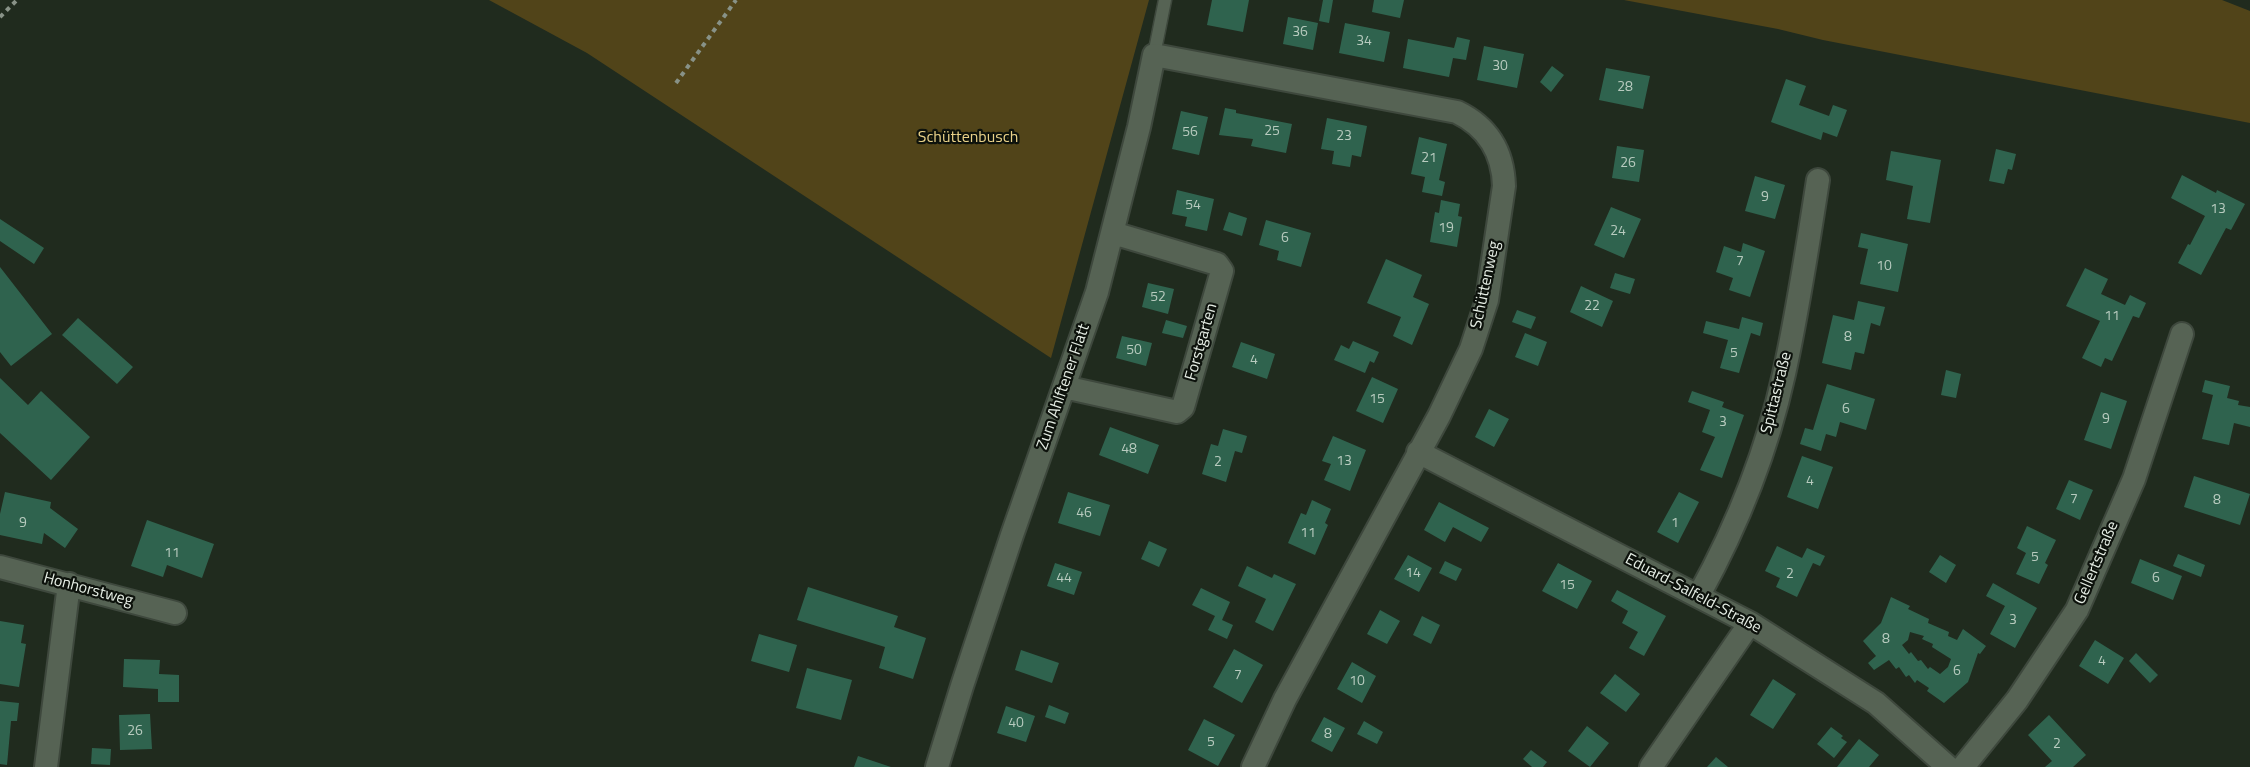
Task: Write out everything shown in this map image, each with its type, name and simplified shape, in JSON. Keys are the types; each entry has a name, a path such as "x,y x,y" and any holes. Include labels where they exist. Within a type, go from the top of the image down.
{"street":[{"name":"Zum Ahlftener Flatt","path":"937,767 998,578 1097,292 1139,127 1154,55"},
{"name":"Schüttenweg","path":"1154,55 1444,109 1470,118 1489,137 1501,160 1503,186 1486,300 1471,349 1457,381 1285,699 1253,767"},
{"name":"Spittastraße","path":"1699,595 1719,559 1746,498 1767,436 1784,375 1818,180"},
{"name":"Forstgarten","path":"1064,387 1177,412 1183,407 1222,271 1217,264 1113,233"},
{"name":"Gellertstraße","path":"1963,767 2017,700 2077,610 2134,479 2182,334"},
{"name":"Eduard-Salfeld-Straße","path":"1418,452 1750,623 1876,703 1948,767"},
{"name":"Honhorstweg","path":"0,567 175,613"},
{"path":"46,767 69,584"},
{"path":"1651,767 1750,623"}],"lane":[{"name":"Zum Ahlftener Flatt","path":"1154,55 1165,0"}],"path":[{"path":"0,17 17,0"},
{"path":"676,83 736,0"}],"green space":[{"name":"Schüttenbusch","path":"489,0 1149,0 1051,358 587,53"},
{"path":"1624,0 2222,0 2250,11 2250,123 1823,40 1778,29"}],"building":[{"path":"1212,0 1249,0 1243,32 1207,25"},
{"path":"1323,0 1333,0 1329,23 1319,21"},
{"path":"1374,0 1404,0 1400,18 1372,12"},
{"path":"1288,17 1318,23 1313,50 1283,44"},
{"path":"1345,23 1390,32 1384,62 1339,53"},
{"path":"1457,37 1470,40 1466,60 1453,58 1449,77 1403,68 1408,39 1454,48"},
{"path":"1484,46 1524,54 1517,88 1477,80"},
{"path":"1552,66 1564,75 1551,92 1540,82"},
{"path":"1606,68 1650,76 1643,109 1599,100"},
{"path":"1786,79 1806,86 1799,105 1829,116 1833,105 1847,110 1837,137 1823,132 1821,140 1771,122"},
{"path":"1225,108 1236,110 1236,113 1292,124 1286,153 1251,146 1253,139 1219,135"},
{"path":"1181,111 1208,117 1199,155 1172,149"},
{"path":"1327,118 1367,126 1361,157 1352,155 1350,167 1332,164 1334,151 1321,149"},
{"path":"1419,137 1447,144 1439,180 1445,182 1442,196 1422,192 1425,177 1411,174"},
{"path":"1617,146 1644,150 1639,182 1612,178"},
{"path":"1996,149 2016,154 2012,170 2008,169 2004,184 1989,181"},
{"path":"1891,151 1941,160 1930,223 1907,219 1913,186 1886,180"},
{"path":"2182,175 2216,193 2217,190 2245,204 2231,230 2226,228 2201,275 2178,263 2205,216 2171,198"},
{"path":"1755,176 1785,185 1775,219 1745,211"},
{"path":"1177,190 1214,199 1207,231 1185,226 1187,217 1172,214"},
{"path":"1441,200 1460,204 1458,216 1462,217 1457,247 1430,242 1435,212 1439,213"},
{"path":"1611,207 1641,219 1624,258 1594,245"},
{"path":"1229,212 1247,218 1242,236 1223,230"},
{"path":"0,219 44,248 34,264 0,241"},
{"path":"1266,220 1311,233 1301,267 1277,260 1279,251 1259,245"},
{"path":"1861,233 1908,244 1898,292 1860,284 1868,249 1858,247"},
{"path":"1743,243 1765,251 1750,297 1729,290 1733,278 1716,272 1724,246 1741,252"},
{"path":"1386,259 1422,275 1413,297 1429,304 1412,345 1393,336 1401,317 1367,303"},
{"path":"0,267 52,334 11,366 0,352"},
{"path":"2085,268 2108,279 2101,294 2125,305 2130,295 2146,303 2139,318 2133,316 2112,361 2105,358 2101,367 2082,358 2100,321 2066,306"},
{"path":"1615,273 1635,279 1630,294 1610,288"},
{"path":"1148,283 1174,289 1168,314 1142,307"},
{"path":"1581,286 1613,301 1602,327 1570,312"},
{"path":"1858,301 1885,307 1880,326 1871,323 1864,354 1855,352 1851,370 1822,363 1833,315 1854,320"},
{"path":"1517,310 1536,317 1531,329 1512,322"},
{"path":"1742,317 1763,323 1760,336 1751,333 1739,373 1720,368 1728,340 1703,333 1706,321 1739,329"},
{"path":"78,318 133,367 117,384 62,335"},
{"path":"1166,320 1187,326 1183,338 1162,333"},
{"path":"1525,333 1547,342 1538,366 1515,357"},
{"path":"1122,336 1152,343 1146,366 1116,358"},
{"path":"1353,341 1379,352 1374,363 1370,361 1365,373 1334,360 1341,345 1349,349"},
{"path":"1241,342 1275,354 1267,379 1232,367"},
{"path":"1946,370 1961,374 1956,398 1941,395"},
{"path":"1372,377 1398,389 1383,423 1356,411"},
{"path":"0,378 28,405 41,391 90,437 51,480 0,433"},
{"path":"2205,380 2230,386 2227,398 2239,401 2238,405 2250,407 2250,427 2234,423 2229,445 2202,439 2213,395 2202,392"},
{"path":"1827,384 1875,399 1866,430 1840,422 1836,437 1826,434 1821,451 1800,444 1805,428 1813,430"},
{"path":"1692,391 1724,402 1722,407 1744,415 1722,478 1700,470 1715,437 1702,432 1710,410 1688,402"},
{"path":"2101,392 2127,401 2111,449 2084,440"},
{"path":"1489,409 1509,419 1494,447 1475,437"},
{"path":"1110,427 1159,445 1148,474 1099,455"},
{"path":"1223,429 1247,436 1242,453 1235,451 1226,482 1202,474 1211,444 1218,446"},
{"path":"1333,436 1366,450 1350,491 1324,480 1331,464 1322,461"},
{"path":"1802,456 1833,467 1818,509 1787,497"},
{"path":"2194,476 2250,494 2240,525 2184,507"},
{"path":"2069,480 2093,490 2080,520 2056,509"},
{"path":"5,492 51,502 50,508 78,529 65,548 44,533 42,544 0,535 0,514"},
{"path":"1068,492 1110,505 1100,536 1058,523"},
{"path":"1679,492 1699,502 1678,543 1657,532"},
{"path":"1312,500 1331,509 1325,523 1328,525 1315,555 1288,543 1301,513 1306,515"},
{"path":"1439,502 1489,528 1481,542 1453,527 1445,542 1424,530"},
{"path":"147,520 214,544 202,578 167,565 163,577 131,566"},
{"path":"2027,526 2056,540 2045,563 2048,565 2039,584 2016,574 2026,553 2017,548"},
{"path":"1149,541 1167,549 1159,567 1141,559"},
{"path":"1777,546 1802,558 1807,548 1825,556 1820,566 1813,563 1797,597 1776,587 1780,578 1765,571"},
{"path":"2178,554 2205,565 2201,577 2173,566"},
{"path":"1408,555 1432,568 1419,592 1394,579"},
{"path":"1940,555 1956,565 1946,583 1929,572"},
{"path":"2140,559 2182,576 2173,600 2131,583"},
{"path":"1445,561 1462,569 1456,581 1439,573"},
{"path":"1055,563 1082,572 1074,595 1047,586"},
{"path":"1558,563 1592,581 1577,609 1542,591"},
{"path":"1247,566 1272,578 1274,574 1296,584 1273,631 1255,622 1266,599 1238,586"},
{"path":"1993,583 2037,608 2015,648 1990,634 2005,606 1986,596"},
{"path":"808,587 898,616 894,627 926,638 913,679 879,668 885,647 797,620"},
{"path":"1201,588 1230,602 1222,620 1233,625 1227,639 1208,630 1215,616 1192,605"},
{"path":"1617,590 1666,616 1644,656 1629,648 1638,632 1622,623 1628,611 1611,601"},
{"path":"1891,597 1910,606 1908,609 1929,619 1928,623 1949,632 1948,636 1957,640 1963,629 1986,646 1980,654 1978,653 1968,682 1944,703 1927,691 1929,688 1917,680 1915,683 1909,675 1906,677 1899,667 1896,669 1889,660 1874,670 1868,663 1876,656 1863,641 1881,623","holes":["1910,632 1924,636 1922,639 1933,644 1932,647 1951,659 1948,667 1940,674 1930,667 1928,669 1921,660 1918,661 1911,652 1909,654 1902,645 1908,640"]},
{"path":"1380,610 1400,621 1387,644 1367,634"},
{"path":"1422,616 1440,625 1431,644 1413,635"},
{"path":"0,621 24,625 21,643 26,644 19,687 0,684"},
{"path":"759,634 797,645 789,672 751,661"},
{"path":"2095,640 2124,658 2108,684 2079,666"},
{"path":"1234,649 1263,665 1242,703 1213,687"},
{"path":"1021,650 1059,663 1052,683 1015,670"},
{"path":"2136,653 2158,675 2150,683 2129,661"},
{"path":"124,659 160,660 159,674 179,675 179,702 158,702 158,689 123,687"},
{"path":"1352,662 1376,676 1362,703 1337,689"},
{"path":"807,668 852,680 841,720 796,708"},
{"path":"1615,674 1640,694 1626,712 1600,693"},
{"path":"1773,679 1796,694 1773,729 1750,715"},
{"path":"0,701 19,703 17,721 11,721 7,765 0,764"},
{"path":"1049,705 1069,713 1065,724 1045,717"},
{"path":"1006,706 1035,716 1026,742 997,733"},
{"path":"150,714 152,749 120,750 119,715"},
{"path":"2049,715 2086,755 2073,767 2045,767 2052,761 2028,735"},
{"path":"1324,717 1345,728 1332,752 1311,741"},
{"path":"1204,719 1235,735 1218,766 1188,750"},
{"path":"1364,721 1383,732 1377,744 1357,734"},
{"path":"1587,726 1609,743 1590,767 1568,751"},
{"path":"1831,727 1847,742 1834,758 1817,744"},
{"path":"1859,739 1879,755 1869,767 1837,767"},
{"path":"92,748 111,749 110,765 91,764"},
{"path":"1531,750 1547,762 1543,767 1532,767 1523,759"},
{"path":"858,756 891,767 854,767"},
{"path":"1716,757 1728,767 1707,767"}]}
